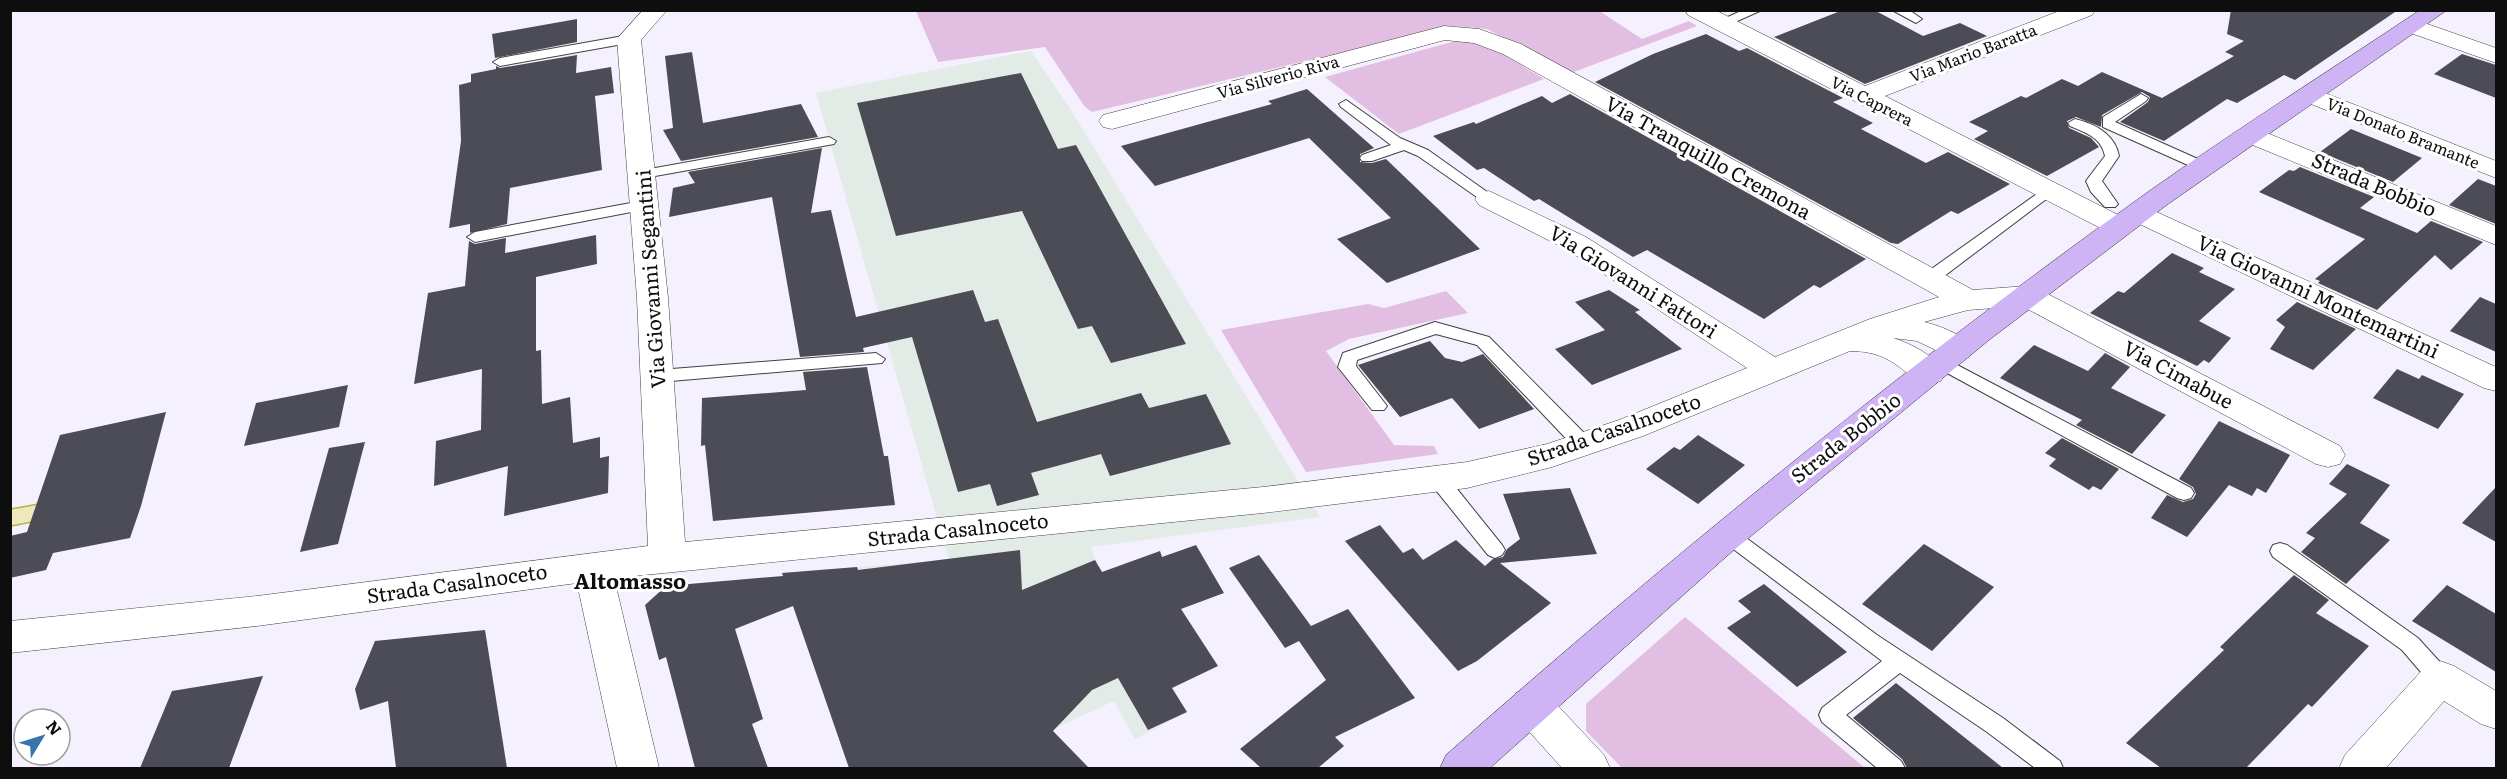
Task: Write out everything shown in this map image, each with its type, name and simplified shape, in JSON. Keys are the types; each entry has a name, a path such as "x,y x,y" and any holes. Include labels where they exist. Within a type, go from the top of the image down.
{"main road":[{"name":"Strada Bobbio","path":"1461,768 1727,534 2132,211 2204,167 2436,10"}],"street":[{"path":"628,39 656,10"},
{"name":"Via Caprera","path":"1696,10 2048,191 2132,211"},
{"name":"Via Mario Baratta","path":"1863,96 2084,10"},
{"path":"2413,26 2496,56"},
{"name":"Via Silverio Riva","path":"1112,121 1444,33"},
{"name":"Via Tranquillo Cremona","path":"1444,33 1474,34 1505,46 1968,300"},
{"name":"Via Giovanni Segantini","path":"628,39 644,174 659,376 667,558"},
{"name":"Via Donato Bramante","path":"2310,95 2496,170"},
{"name":"Strada Bobbio","path":"2252,135 2496,236"},
{"name":"Via Giovanni Fattori","path":"1489,199 1576,243 1774,371"},
{"name":"Via Giovanni Montemartini","path":"2132,211 2496,380"},
{"name":"Strada Casalnoceto","path":"10,637 257,611 592,566 1263,500 1467,475 1552,455 1583,444 1932,308 1968,300 2027,296"},
{"name":"Via Cimabue","path":"2027,296 2328,455"},
{"path":"1881,326 1925,332 1943,362"},
{"path":"1846,340 1871,341 1906,354 1943,362"},
{"path":"592,566 638,768"},
{"path":"2360,768 2440,678 2496,712"},
{"path":"1531,705 1589,768"}],"lane":[{"path":"1721,24 1756,10"},
{"path":"1898,10 1916,20"},
{"path":"500,62 628,39"},
{"path":"2132,211 2098,192 2094,181 2112,156 2108,120 2141,98"},
{"path":"1346,104 1404,145 1423,153 1489,199"},
{"path":"2075,123 2111,133 2204,167"},
{"path":"644,174 829,141"},
{"path":"1367,158 1404,145"},
{"path":"1929,279 2048,191"},
{"path":"475,237 646,205"},
{"path":"1378,406 1347,368 1349,357 1435,328 1484,341 1583,444"},
{"path":"659,376 876,359"},
{"path":"1943,362 2184,493"},
{"path":"1438,479 1495,550"},
{"path":"1727,534 1899,661 1995,725 2052,768"},
{"path":"2280,551 2410,644 2440,678"},
{"path":"1893,768 1830,715 1899,661"}],"shaded area":[{"path":"1598,10 1642,39 1689,21 1697,26 1571,73 1487,29 1452,26 1092,112 1085,107 1045,47 938,62 916,11"},
{"path":"1455,41 1488,45 1544,79 1399,134 1325,77"},
{"path":"1031,51 1069,107 1320,517 1091,547 1095,560 1187,712 1135,739 1114,701 969,768 849,768 782,573 949,560 816,93"},
{"path":"1446,291 1468,313 1349,339 1326,351 1394,445 1434,446 1438,454 1306,472 1221,330 1368,304 1384,308"},
{"path":"67,499 58,517 11,526 11,509"},
{"path":"1685,617 1865,768 1622,768 1586,731 1586,704"}],"building":[{"path":"1843,10 1874,10 1923,36 1960,23 1987,36 1865,84 1774,37"},
{"path":"2231,10 2398,10 2295,80 2284,75 2237,103 2227,99 2164,141 2120,122 2148,102 2150,97 2142,92 2102,115 2101,127 2076,117 2067,121 2069,128 2091,138 2099,147 2047,176 1974,139 1988,131 1969,122 2021,96 2026,98 2062,79 2078,86 2102,72 2162,98 2234,56 2225,52 2244,41 2227,34"},
{"path":"577,19 577,42 495,58 492,34"},
{"path":"1706,34 1739,51 1747,48 1843,98 1833,102 1873,123 1861,129 1926,163 1948,152 2010,184 1958,214 1951,211 1898,244 1891,243 1595,82 1653,54"},
{"path":"692,52 703,123 801,104 818,137 681,161 663,130 673,128 665,56"},
{"path":"2462,54 2496,65 2496,98 2434,74"},
{"path":"577,55 576,73 611,67 614,93 595,96 602,170 510,188 507,224 470,233 470,224 449,228 461,141 459,85 471,82 471,74 496,69 496,66 500,68"},
{"path":"1021,73 1058,149 1076,145 1186,344 1111,363 1092,326 1078,329 1022,211 896,236 857,103"},
{"path":"1307,89 1374,148 1360,154 1360,162 1372,163 1386,159 1480,249 1387,283 1337,239 1391,218 1309,138 1155,186 1121,146 1272,104 1268,101"},
{"path":"1570,94 1866,259 1820,288 1814,285 1764,319 1647,250 1633,257 1539,199 1534,201 1484,168 1477,170 1433,136 1474,122 1476,124 1542,96 1552,103"},
{"path":"2351,129 2422,158 2393,182 2320,152"},
{"path":"822,148 811,213 831,210 856,317 973,290 985,322 998,319 1037,422 1141,393 1149,408 1206,394 1231,444 1110,476 1101,454 1031,473 1039,495 997,506 990,484 958,492 912,337 863,348 864,352 800,357 772,197 669,217 673,188 695,183 688,172"},
{"path":"2300,167 2374,197 2360,208 2417,233 2431,221 2483,242 2451,270 2435,255 2377,310 2318,283 2320,281 2315,279 2365,239 2259,192 2289,170 2294,171"},
{"path":"2478,179 2496,186 2496,224 2449,205"},
{"path":"596,235 597,264 536,277 536,351 541,350 542,404 570,397 573,443 600,437 600,458 609,456 608,493 504,516 508,466 434,486 436,441 481,430 482,369 414,384 428,293 465,286 469,241 475,244 506,238 505,253"},
{"path":"2172,253 2204,268 2199,272 2235,289 2199,321 2231,338 2209,363 2204,360 2197,366 2090,313 2118,291 2124,293"},
{"path":"1609,290 1640,310 1635,312 1682,349 1592,385 1555,349 1605,330 1575,302"},
{"path":"2480,297 2496,304 2496,352 2450,331"},
{"path":"2297,302 2356,329 2313,370 2270,349 2285,327 2276,320"},
{"path":"1430,341 1445,358 1462,362 1483,354 1534,409 1479,429 1452,398 1400,417 1358,365"},
{"path":"2034,345 2088,371 2105,353 2130,367 2111,388 2166,415 2132,454 2076,425 2082,420 2000,378"},
{"path":"867,367 884,456 888,456 895,505 713,521 705,445 701,446 702,398 806,390 803,372"},
{"path":"2397,369 2419,379 2422,375 2464,394 2438,429 2373,398"},
{"path":"348,385 339,427 244,446 256,403"},
{"path":"166,412 130,538 53,553 46,570 10,578 10,536 27,532 60,435"},
{"path":"2219,421 2290,455 2266,493 2257,488 2252,496 2229,485 2187,537 2151,518 2167,495 2183,502 2193,499 2196,494 2193,487 2179,479"},
{"path":"1698,435 1745,465 1698,504 1646,469 1674,447 1680,450"},
{"path":"2062,438 2119,469 2101,490 2093,486 2089,490 2049,466 2056,459 2045,453"},
{"path":"365,442 338,544 300,552 329,448"},
{"path":"2347,464 2390,485 2360,523 2390,540 2346,584 2301,552 2315,538 2306,533 2347,494 2329,484"},
{"path":"2496,487 2496,542 2462,523"},
{"path":"1570,488 1597,554 1500,563 1551,603 1477,661 1458,671 1345,541 1380,525 1403,553 1413,548 1423,560 1456,540 1485,566 1493,559 1503,557 1507,549 1520,539 1503,494"},
{"path":"1924,544 1994,587 1932,651 1862,604"},
{"path":"1196,545 1224,593 1181,609 1218,666 1172,688 1187,712 1148,730 1118,678 1092,690 1053,731 1089,768 849,768 793,606 735,629 763,719 752,724 768,768 695,768 666,657 659,660 645,605 666,586 783,576 782,573 857,567 858,570 1020,550 1022,590 1095,560 1102,572 1160,551 1162,557"},
{"path":"1259,555 1311,626 1348,609 1415,698 1335,737 1344,746 1318,768 1261,768 1240,749 1326,680 1299,641 1285,648 1229,568"},
{"path":"2294,575 2329,600 2316,613 2369,646 2312,707 2308,704 2246,768 2161,768 2126,743 2224,650 2220,647"},
{"path":"1764,584 1847,652 1797,687 1727,628 1751,612 1738,601"},
{"path":"2447,585 2496,614 2496,672 2412,621"},
{"path":"485,630 507,768 396,768 388,701 360,710 355,689 375,641"},
{"path":"263,676 229,768 140,768 172,691"},
{"path":"1896,683 2003,768 1907,768 1902,759 1853,718"}],"district":[{"name":"Altomasso","path":"630,582"}]}
